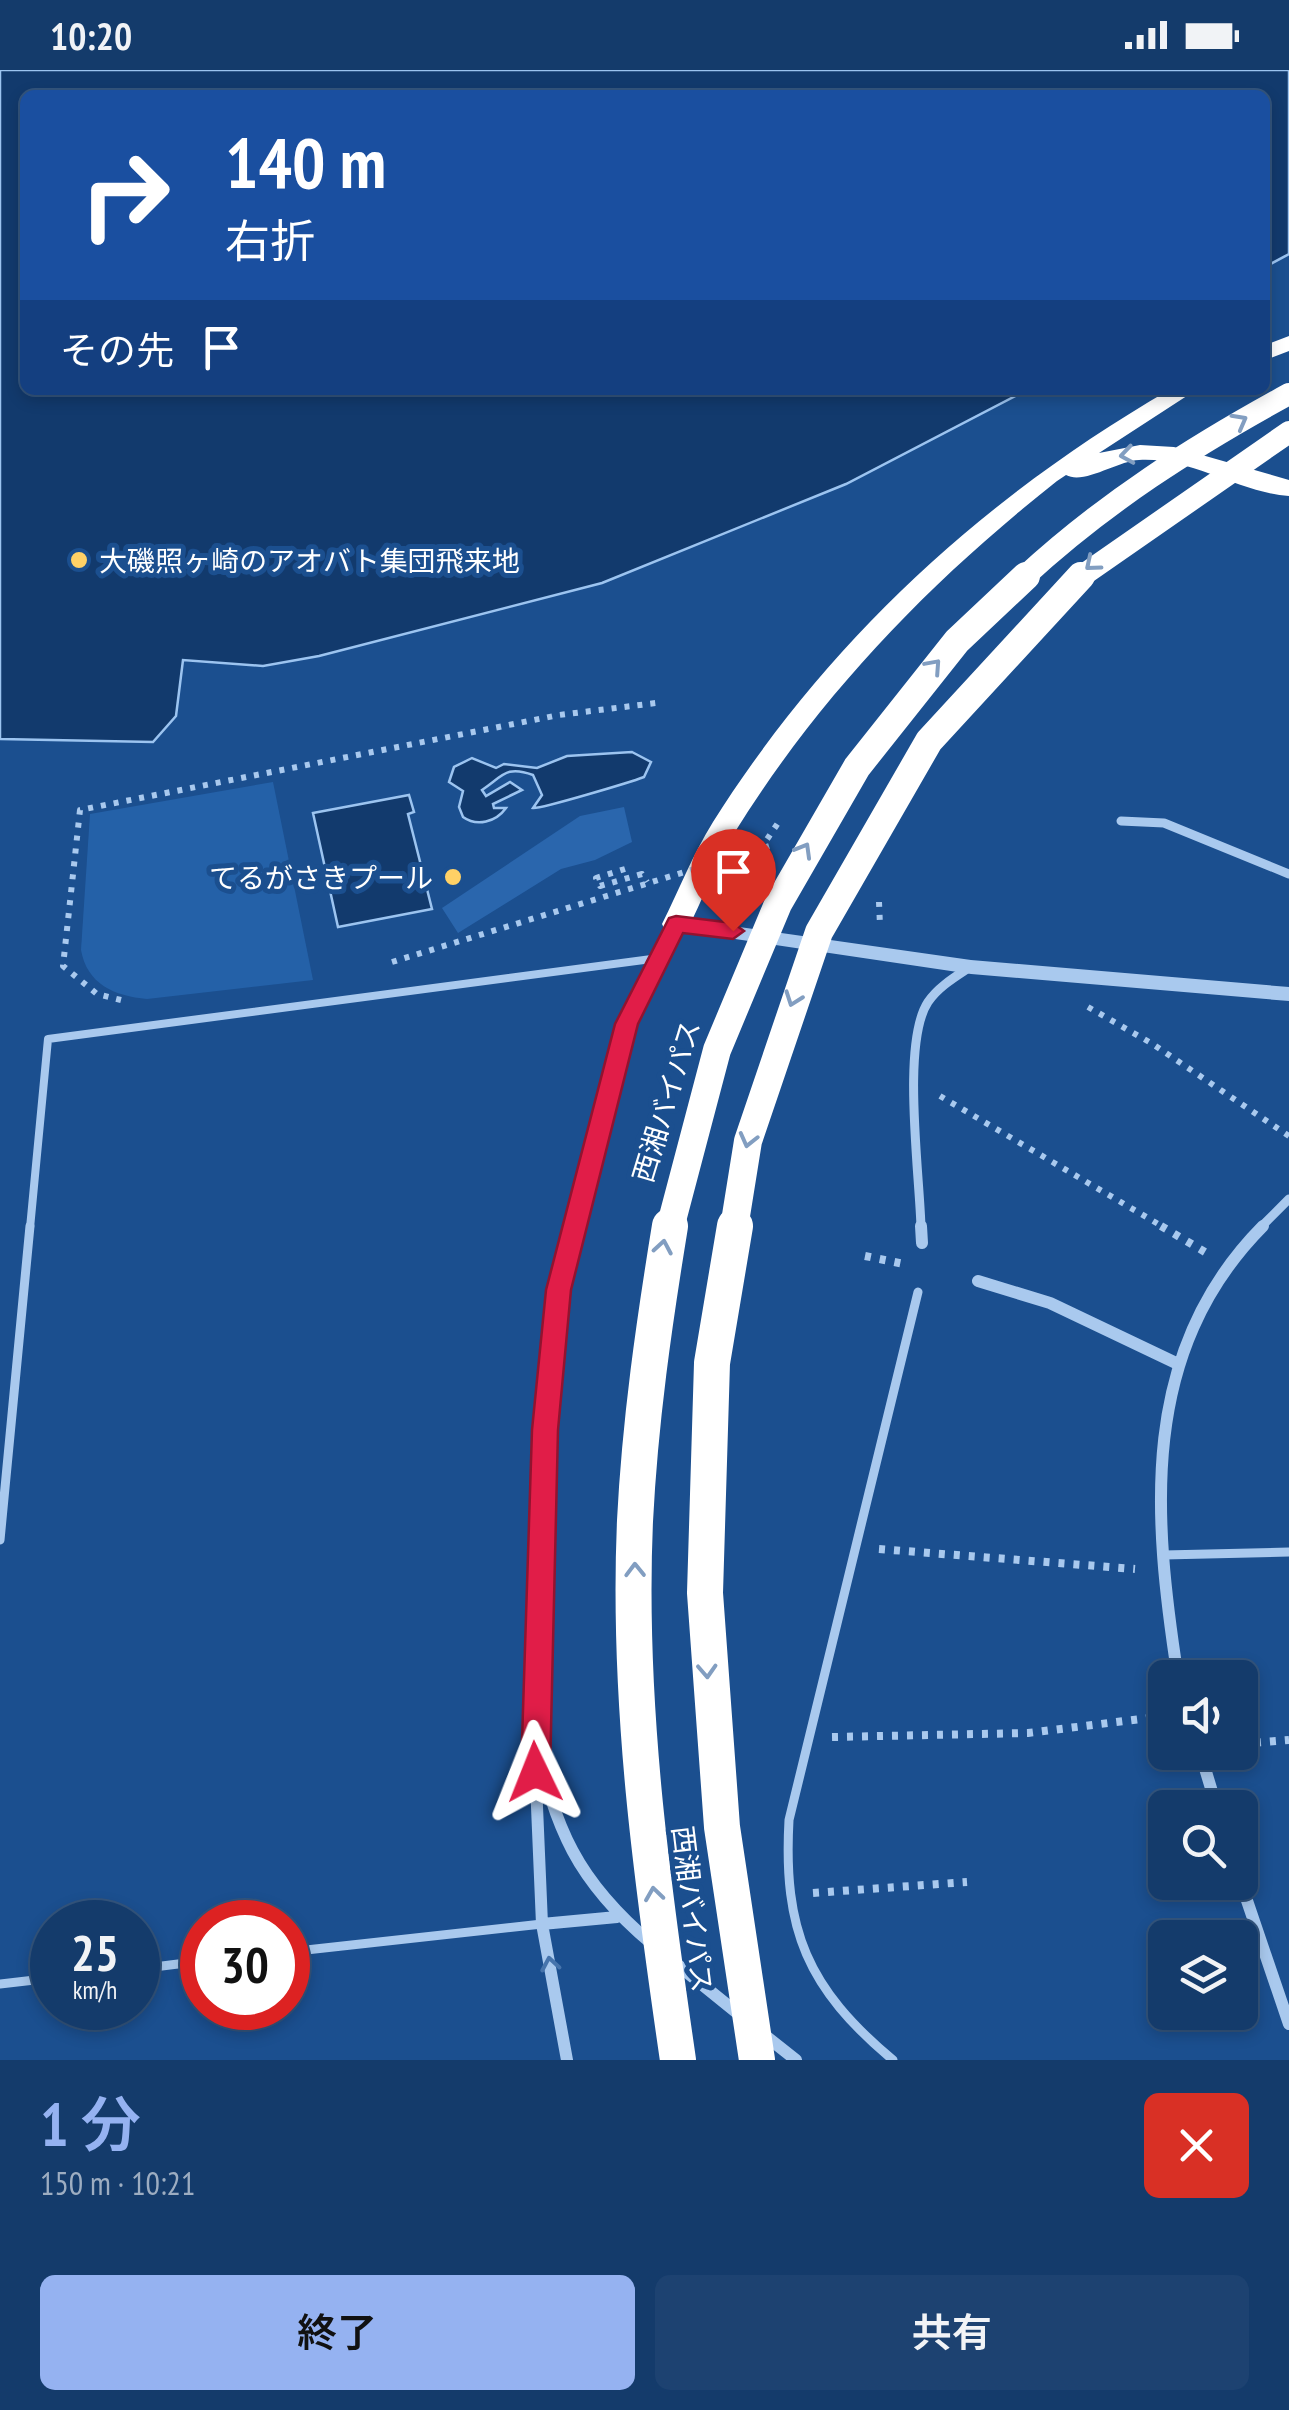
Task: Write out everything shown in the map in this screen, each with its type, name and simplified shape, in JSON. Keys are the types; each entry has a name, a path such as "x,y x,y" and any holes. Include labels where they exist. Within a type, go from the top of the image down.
{"highway":[{"name":"西湘バイパス","path":"678,2060 649,1850 636,1687 634,1525 650,1323 692,1122 721,1034 794,865 834,799 915,687 1003,592 1082,523 1175,458 1289,394"},
{"path":"676,924 722,830 842,663 1008,503 1059,466 1177,395"},
{"name":"西湘バイパス","path":"757,2060 724,1864 707,1681 701,1529 713,1328 728,1229 776,1046 844,880 909,773 984,674 1043,609 1119,542 1195,487 1289,432"},
{"path":"960,548 1083,468 1118,455 1148,451 1201,461 1289,488"}],"street":[{"path":"1121,821 1164,823 1289,874"},
{"path":"567,2060 542,1924 534,1734 545,1430 558,1290 626,1024 676,924 971,966 1289,994"},
{"path":"922,1243 918,1084 922,1014 939,989 971,966"},
{"path":"1175,1660 1162,1572 1160,1430 1176,1363 1210,1290 1289,1198"},
{"path":"978,1281 1050,1303 1176,1363"},
{"path":"534,1734 561,1838 593,1893 617,1917 796,2060"},
{"path":"1247,1900 1289,2024"},
{"path":"542,1924 617,1917"}],"lane":[{"path":"0,1540 48,1040 659,958"},
{"path":"893,2060 840,2010 806,1960 787,1895 789,1820 918,1292"},
{"path":"1161,1555 1289,1552"},
{"path":"310,1950 542,1924"},
{"path":"0,1984 30,1981"}],"path":[{"path":"126,1002 97,994 63,966 80,810 559,715 656,703"},
{"path":"375,967 786,843"},
{"path":"625,869 596,878 600,886 642,874 647,882"},
{"path":"879,899 880,926"},
{"path":"1040,973 1289,1136"},
{"path":"918,1084 1227,1266"},
{"path":"887,1550 1162,1572"},
{"path":"854,1738 1028,1733 1148,1718"},
{"path":"1258,1743 1289,1740"},
{"path":"838,1890 966,1882"}],"shaded area":[{"path":"0,70 1289,70 1289,254 1270,264 1270,90 20,90 20,395 1017,395 846,484 602,583 319,656 263,666 183,660 176,716 153,742 0,739"},
{"path":"632,752 651,762 644,777 540,807 533,808 542,795 533,775 517,771 505,774 482,790 486,796 510,782 522,790 493,804 494,808 506,808 486,822 463,817 459,807 463,791 449,782 454,767 472,758 496,768 504,764 537,768 567,756"},
{"path":"273,782 313,980 147,999 113,991 96,980 81,950 90,814"},
{"path":"409,795 414,812 408,814 432,909 338,927 313,813"}],"building":[{"path":"624,807 632,842 595,860 561,869 458,933 442,908 580,816"}],"place":[{"name":"大磯照ヶ崎のアオバト集団飛来地","path":"79,560"},
{"name":"てるがさきプール","path":"453,877"}],"route":[{"path":"535,1772 545,1430 558,1290 626,1024 676,924 733,931"}]}
